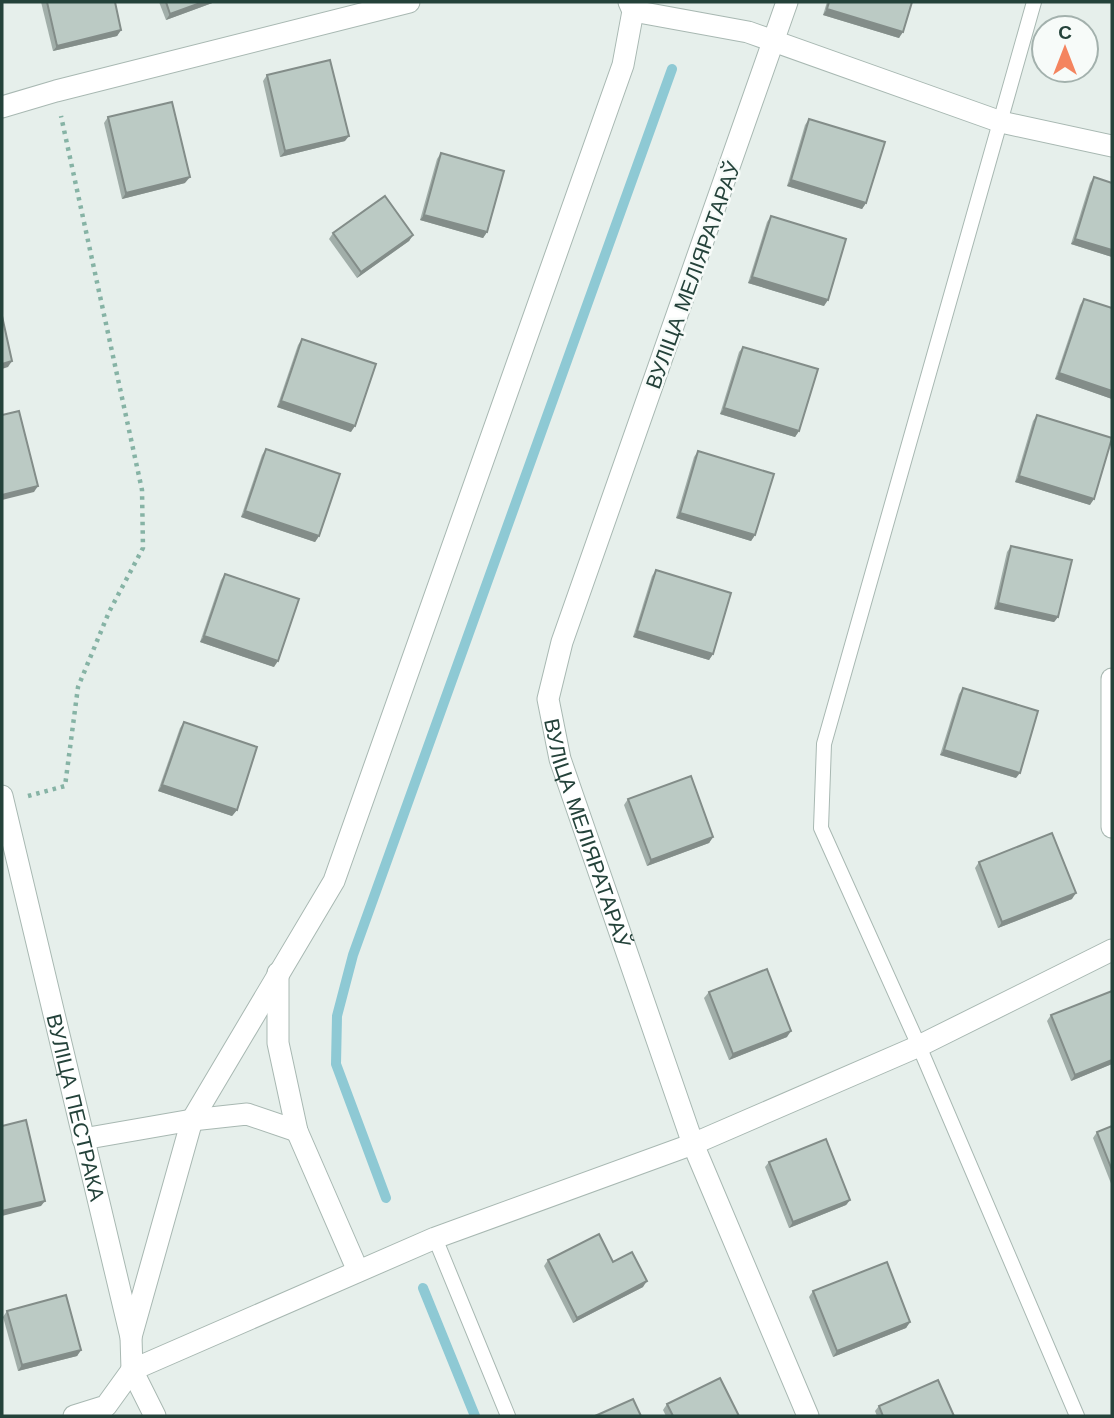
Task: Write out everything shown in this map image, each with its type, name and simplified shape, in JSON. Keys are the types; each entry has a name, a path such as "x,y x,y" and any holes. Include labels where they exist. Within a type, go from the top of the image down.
{"street":[{"path":"2,107 409,2"},
{"name":"ВУЛІЦА МЕЛІЯРАТАРАЎ","path":"787,2 775,43 562,642 548,699 560,759 693,1144 808,1416"},
{"path":"131,1337 192,1120 334,881 623,65 631,6 748,32 1001,122 1112,146"},
{"path":"1112,678 1112,827"},
{"name":"ВУЛІЦА ПЕСТРАКА","path":"2,799 131,1337 132,1370 155,1416"},
{"path":"74,1416 106,1406 132,1370 435,1238 693,1144 919,1046 1112,950"},
{"path":"278,973 278,1043 297,1131 358,1271"},
{"path":"83,1139 192,1120 247,1114 297,1131"}],"lane":[{"path":"1034,2 824,744 821,828 919,1046 1077,1416"},
{"path":"435,1238 508,1416"}],"path":[{"path":"2,799 65,786 78,687 109,612 142,548 142,490 56,91"}],"building":[{"path":"47,2 115,2 121,30 57,46"},
{"path":"166,2 203,2 170,14"},
{"path":"829,2 912,2 903,32 827,9"},
{"path":"330,60 349,136 285,151 267,75"},
{"path":"172,102 190,177 126,193 108,117"},
{"path":"809,119 885,142 866,203 791,180"},
{"path":"441,153 504,171 487,232 424,215"},
{"path":"1094,177 1112,183 1112,250 1075,239"},
{"path":"385,196 413,235 361,272 333,233"},
{"path":"771,216 846,239 828,300 752,277"},
{"path":"1084,299 1112,308 1112,391 1059,373"},
{"path":"2,316 12,361 2,364"},
{"path":"302,339 376,364 355,426 281,401"},
{"path":"743,347 818,369 799,431 724,408"},
{"path":"19,411 38,486 2,495 2,415"},
{"path":"1037,415 1112,438 1094,499 1019,476"},
{"path":"266,449 340,474 319,536 245,511"},
{"path":"698,451 774,474 755,535 680,513"},
{"path":"1011,546 1072,560 1058,617 998,603"},
{"path":"656,570 731,593 713,654 637,631"},
{"path":"225,574 299,599 278,661 204,636"},
{"path":"963,688 1038,711 1020,773 944,750"},
{"path":"184,722 257,747 237,810 162,785"},
{"path":"691,776 713,837 651,860 628,799"},
{"path":"1052,833 1076,893 1002,922 979,862"},
{"path":"767,969 791,1031 733,1054 709,992"},
{"path":"1112,991 1112,1060 1075,1075 1051,1015"},
{"path":"26,1120 45,1201 2,1211 2,1126"},
{"path":"1112,1126 1112,1170 1097,1132"},
{"path":"826,1139 850,1200 793,1222 769,1162"},
{"path":"599,1234 613,1262 632,1252 647,1281 577,1318 548,1260"},
{"path":"887,1262 910,1322 837,1351 813,1291"},
{"path":"66,1295 81,1350 22,1365 7,1311"},
{"path":"720,1378 739,1416 673,1416 667,1404"},
{"path":"938,1380 954,1416 883,1416 879,1406"},
{"path":"633,1399 641,1416 595,1416"}],"waterway":[{"path":"386,1198 336,1064 337,1016 353,955 672,69"},
{"path":"423,1288 475,1416"}]}
